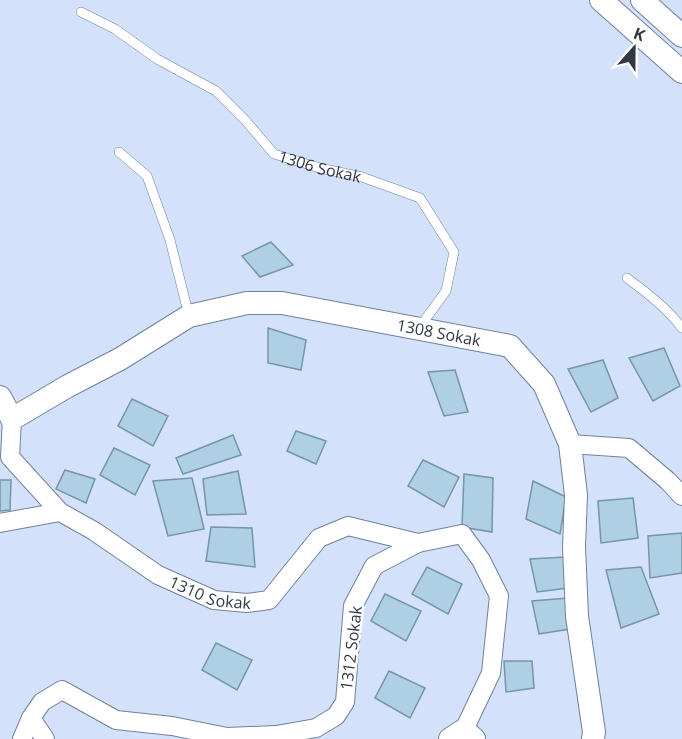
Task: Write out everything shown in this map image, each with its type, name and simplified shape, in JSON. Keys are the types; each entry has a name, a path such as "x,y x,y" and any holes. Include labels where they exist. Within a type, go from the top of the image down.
{"street":[{"path":"602,0 682,72"},
{"path":"642,0 682,36"},
{"name":"1308 Sokak","path":"12,419 189,316 247,303 282,303 510,346 544,384 570,444 576,495 574,547 577,616 594,732 593,739"},
{"path":"0,397 12,419"},
{"name":"1310 Sokak","path":"12,419 10,457 60,512 94,531 158,575 214,600 247,603 269,600 320,538 348,526 418,543 462,534 481,560 499,596 491,673 463,736"},
{"path":"570,444 629,448 682,496"},
{"path":"0,523 60,512"},
{"name":"1312 Sokak","path":"22,739 31,718 42,702 62,690 116,720 172,726 227,737 276,735 316,729 336,716 345,702 353,606 374,566 418,543"},
{"path":"31,718 45,739"}],"lane":[{"name":"1306 Sokak","path":"81,12 115,29 157,59 216,91 274,154 320,168 362,177 420,198 454,252 446,291 419,328"},
{"path":"119,152 147,176 170,240 189,316"},
{"path":"627,278 673,316 682,328"}],"building":[{"path":"271,242 293,265 260,277 242,256"},
{"path":"268,328 306,340 301,370 268,363"},
{"path":"664,348 680,386 653,401 629,358"},
{"path":"603,360 618,398 591,412 568,369"},
{"path":"455,370 468,412 444,416 428,372"},
{"path":"132,399 168,416 153,446 118,426"},
{"path":"296,431 326,441 316,464 287,451"},
{"path":"233,435 241,455 183,474 176,458"},
{"path":"114,448 150,465 135,495 100,475"},
{"path":"423,460 459,477 444,507 408,486"},
{"path":"65,470 95,479 86,503 56,489"},
{"path":"238,471 246,514 207,515 203,479"},
{"path":"464,474 493,478 492,532 462,527"},
{"path":"192,478 204,529 168,536 153,481"},
{"path":"0,480 11,480 10,510 0,511"},
{"path":"533,481 566,497 560,534 526,519"},
{"path":"633,498 638,538 601,543 598,501"},
{"path":"211,527 252,528 255,567 206,561"},
{"path":"682,533 682,573 650,578 648,536"},
{"path":"566,557 568,588 537,592 530,559"},
{"path":"427,567 462,584 448,614 412,594"},
{"path":"641,567 659,614 621,628 606,570"},
{"path":"385,594 421,611 406,641 371,621"},
{"path":"568,598 570,629 539,634 532,601"},
{"path":"216,643 252,660 237,690 202,670"},
{"path":"504,661 532,661 534,688 506,692"},
{"path":"389,671 425,688 410,718 375,698"}]}
